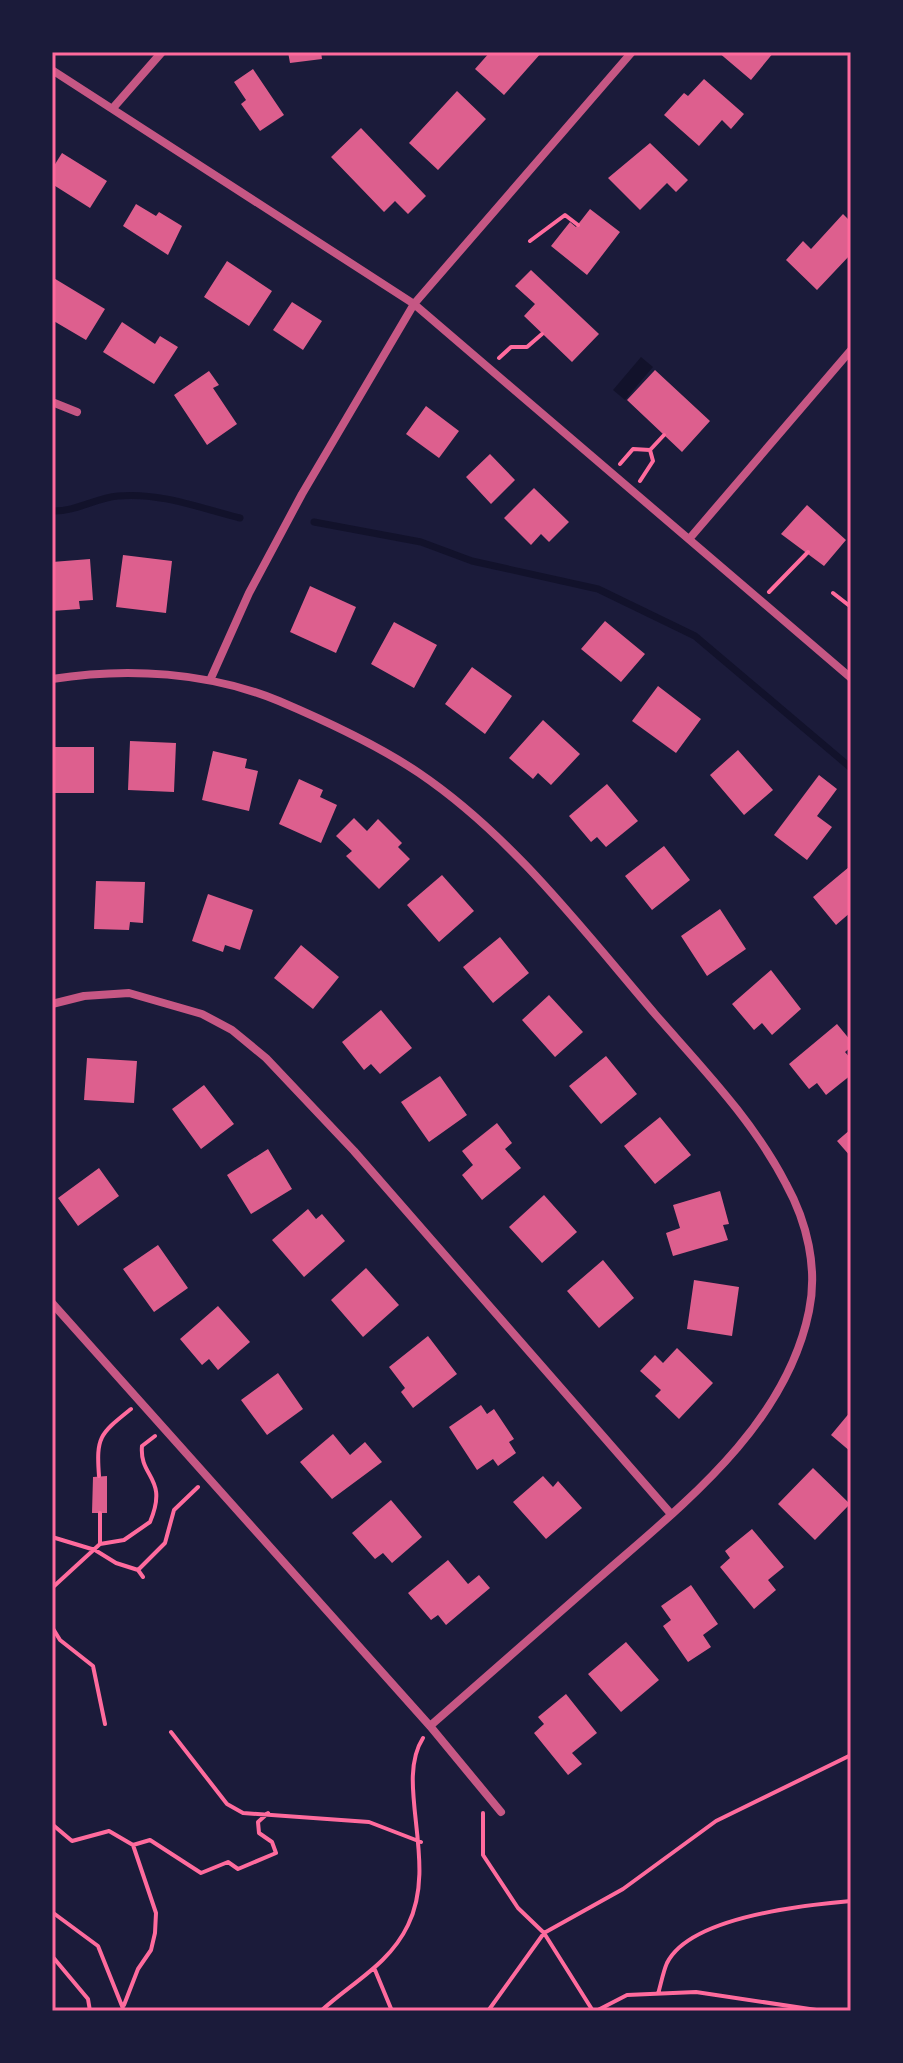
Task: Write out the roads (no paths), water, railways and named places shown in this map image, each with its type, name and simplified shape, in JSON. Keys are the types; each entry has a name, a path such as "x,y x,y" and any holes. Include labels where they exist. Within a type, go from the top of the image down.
{"street":[{"path":"113,108 162,52"},
{"path":"211,678 249,593 294,508 414,304 632,52"},
{"path":"52,70 414,304 851,678"},
{"path":"690,538 851,350"},
{"path":"52,402 77,412"},
{"path":"52,679 90,673 211,678 278,700 361,740 419,773 462,807 540,880 748,1122 786,1182 810,1248 810,1309 798,1350 782,1388 738,1447 671,1514 430,1726"},
{"path":"52,1004 84,996 129,993 190,1009 232,1030 266,1058 354,1151 671,1514"},
{"path":"52,1303 430,1726 501,1812"}],"waterway":[{"path":"52,511 110,497 134,495 180,502 240,518"},
{"path":"314,522 421,542 472,561 598,589 695,636 851,768"}]}
